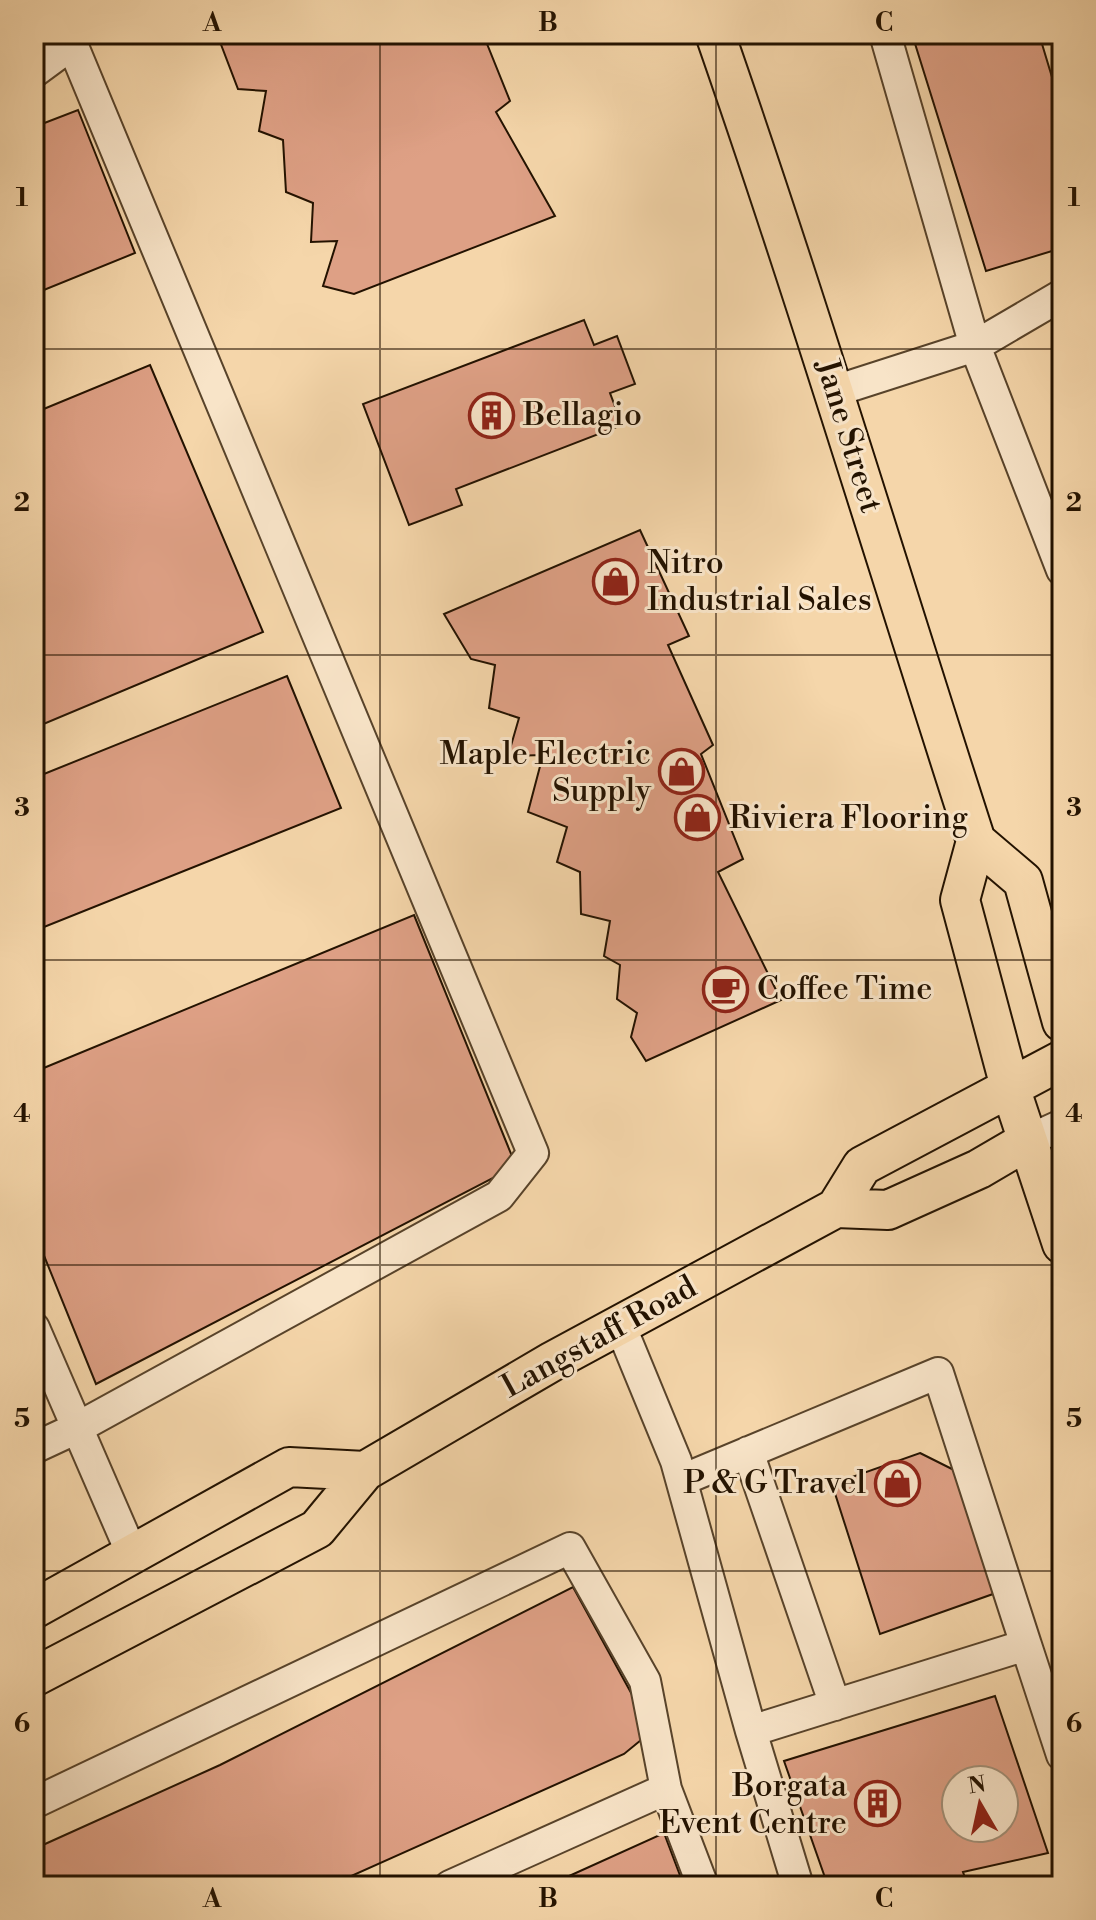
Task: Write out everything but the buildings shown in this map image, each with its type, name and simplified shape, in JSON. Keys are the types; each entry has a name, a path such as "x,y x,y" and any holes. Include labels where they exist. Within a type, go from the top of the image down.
{"main road":[{"name":"Jane Street","path":"715,34 835,391 976,841"},
{"path":"1062,1022 1023,881 976,841 960,900 1010,1087 1062,1244"},
{"name":"Langstaff Road","path":"34,1677 317,1529 365,1471 461,1413 836,1208 862,1166 1062,1060"},
{"path":"836,1208 888,1210 979,1169 1027,1141"},
{"path":"34,1609 289,1467 365,1471"}],"street":[{"path":"885,34 975,346 1062,570"},
{"path":"34,72 71,39 533,1153 499,1196 77,1428 34,1448"},
{"path":"835,391 975,346 1062,295"},
{"path":"1027,1141 1062,1125"},
{"path":"620,1325 676,1461 751,1731 798,1886"},
{"path":"34,1328 132,1554"},
{"path":"682,1480 938,1373 1062,1755"},
{"path":"748,1452 835,1705"},
{"path":"34,1803 570,1548 645,1681 666,1789 703,1886"},
{"path":"751,1731 1026,1645"},
{"path":"450,1886 666,1789"}],"place":[{"name":"Bellagio","path":"492,415"},
{"name":"Nitro Industrial Sales","path":"616,581"},
{"name":"Maple Electric Supply","path":"682,772"},
{"name":"Riviera Flooring","path":"698,818"},
{"name":"Coffee Time","path":"726,989"},
{"name":"P & G Travel","path":"897,1483"},
{"name":"Borgata Event Centre","path":"878,1804"}]}
